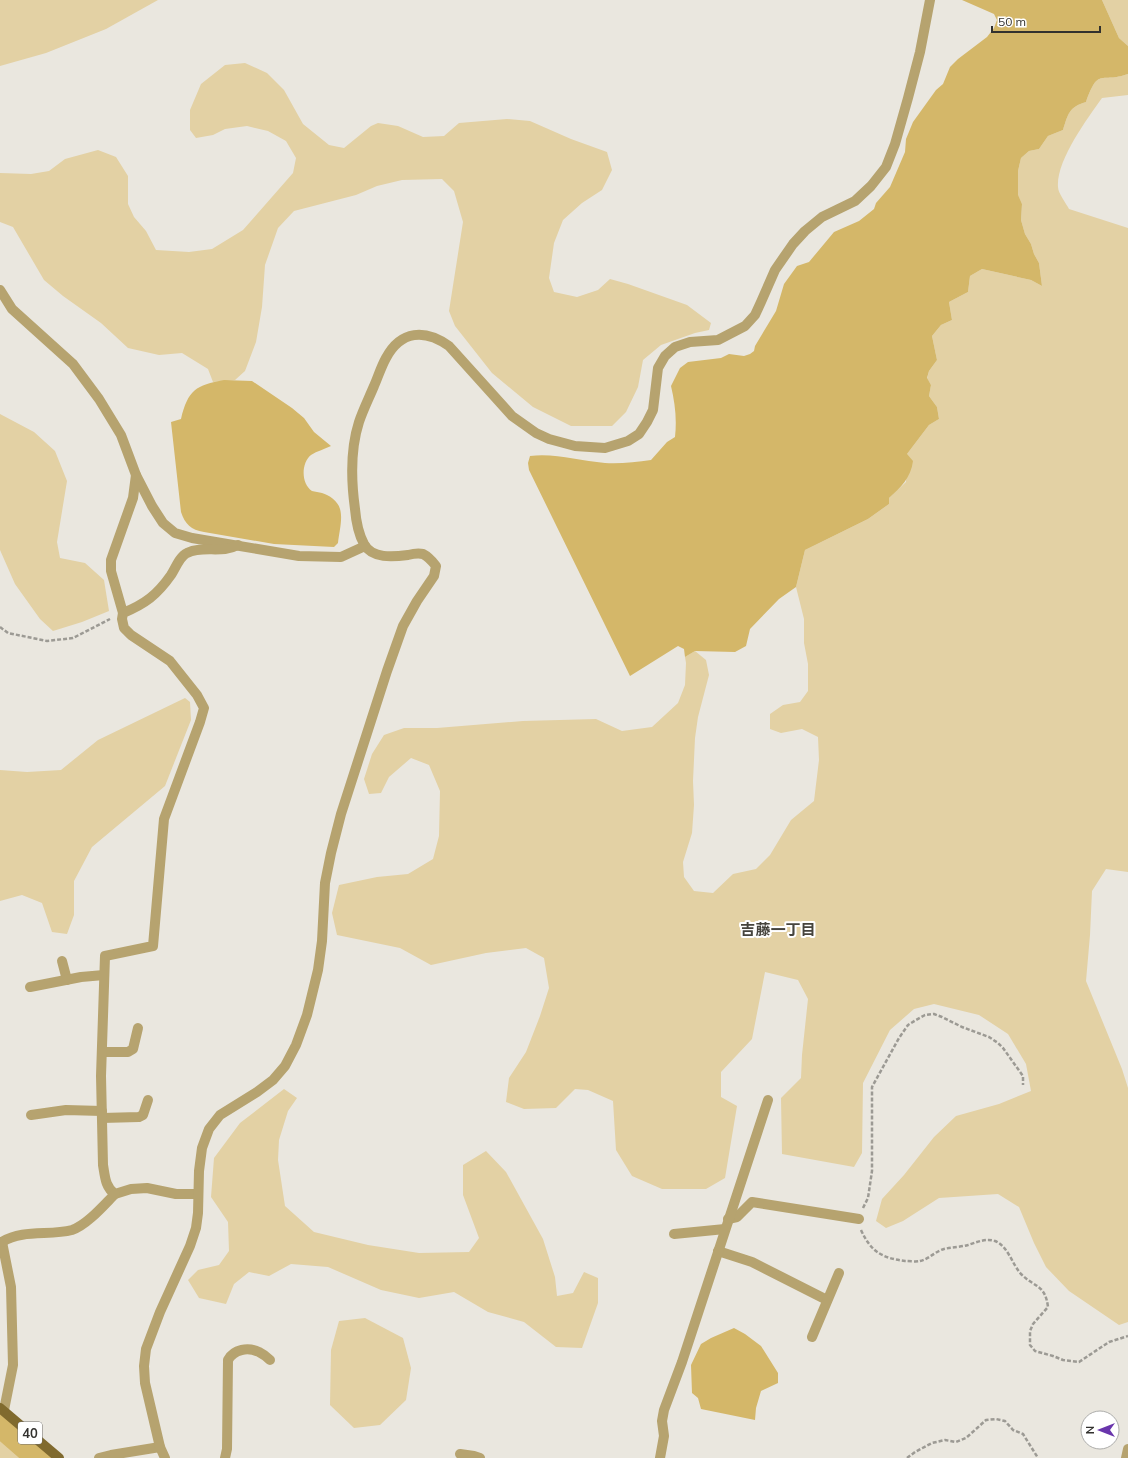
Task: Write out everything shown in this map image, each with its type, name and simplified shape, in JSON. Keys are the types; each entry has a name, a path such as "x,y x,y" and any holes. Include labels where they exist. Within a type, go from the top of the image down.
{"main road":[{"name":"40","path":"2,1409 59,1458"}],"street":[{"path":"165,1458 160,1447 145,1383 144,1366 146,1349 157,1319 190,1246 196,1228 202,1148 209,1129 220,1115 273,1080 285,1066 298,1039 307,1014 318,970 322,940 325,883 341,814 384,678 403,626 416,601 434,576 436,566 430,558 421,553 387,557 374,554 365,546 356,523 351,485 352,459 355,441 359,422 386,357 394,346 402,339 414,334 426,335 439,339 449,346 512,416 522,425 549,439 576,446 605,448 628,441 639,434 653,410 658,368 665,356 675,347 690,342 718,340 745,326 762,302 775,270 793,244 805,231 822,217 855,201 871,186 886,167 895,144 908,98 920,52 930,0"},
{"path":"0,290 12,309 74,364 99,399 121,435 136,474 152,506 163,523 175,533 192,538 299,556 341,557 365,546"},
{"path":"115,1194 109,1190 103,1165 102,1052 105,956 153,946 164,819 204,708 197,695 170,661 131,635 124,628 122,620 123,613 111,571 111,560 133,498 136,474"},
{"path":"123,613 140,606 157,593 185,554 193,551 231,549 238,545"},
{"path":"62,962 67,980"},
{"path":"30,987 81,977 104,975"},
{"path":"102,1052 128,1052 134,1049 138,1028"},
{"path":"31,1115 66,1110 139,1117 143,1115 148,1100"},
{"path":"660,1458 664,1436 662,1421 664,1410 682,1362 768,1100"},
{"path":"2,1409 13,1365 11,1286 1,1242 9,1238 34,1233 72,1230 87,1220 115,1194 131,1189 147,1188 176,1194 198,1194"},
{"path":"674,1234 727,1224 737,1217 752,1202 860,1219"},
{"path":"718,1251 752,1262 828,1300"},
{"path":"812,1337 839,1273"},
{"path":"225,1458 227,1449 228,1360 231,1354 246,1349 259,1352 270,1360"},
{"path":"99,1458 160,1447"},
{"path":"1126,1458 1128,1449"},
{"path":"460,1454 480,1458"}],"path":[{"path":"0,627 8,633 47,641 73,638 123,613"},
{"path":"1024,1085 1022,1076 1003,1048 989,1038 962,1027 942,1016 934,1014 925,1015 908,1026 876,1077 872,1087 872,1171 868,1198 861,1213 861,1230 866,1242 876,1252 890,1259 920,1261 944,1249 960,1247 988,1239 996,1242 1003,1247 1019,1272 1045,1293 1047,1297 1048,1307 1033,1324 1030,1331 1030,1345 1035,1351 1063,1360 1079,1362 1109,1342 1128,1336"},
{"path":"908,1458 915,1452 932,1443 945,1440 956,1442 966,1438 986,1420 996,1418 1005,1421 1014,1430 1023,1434 1038,1458"}],"shaded area":[{"path":"0,0 158,0 106,29 46,53 0,66"},
{"path":"962,0 1102,0 1119,38 1128,46 1128,74 1119,77 1101,78 1098,80 1090,91 1086,102 1076,106 1070,112 1063,130 1048,136 1039,149 1029,151 1021,158 1018,171 1018,195 1022,204 1021,220 1025,234 1039,263 1042,286 1031,280 982,269 970,276 968,292 949,302 952,320 941,325 932,336 937,360 929,371 927,378 931,385 929,396 937,407 939,419 929,425 907,454 913,461 907,478 889,498 889,504 868,519 805,550 796,587 779,599 750,629 746,646 735,652 695,651 685,657 684,649 678,646 630,676 529,470 528,463 530,456 558,456 611,463 645,461 651,460 667,442 675,437 675,411 671,386 680,368 688,362 721,358 729,354 744,356 754,351 755,346 776,311 784,284 797,266 809,262 834,232 859,221 874,209 876,203 890,187 905,152 906,139 913,122 936,90 943,84 950,67 987,37 994,28 997,20 994,14"},
{"path":"1102,0 1128,0 1128,46 1119,38"},
{"path":"245,63 267,73 284,90 303,124 329,145 344,148 371,126 378,123 398,126 423,137 444,136 459,123 507,119 530,121 571,139 607,152 612,170 602,190 582,203 563,220 554,243 549,278 554,292 577,297 598,290 610,279 687,305 711,323 709,330 695,333 661,345 643,360 638,387 626,412 612,426 571,426 533,407 492,373 455,326 449,311 463,222 454,191 442,179 402,180 377,186 356,195 294,211 278,228 265,265 262,307 256,342 245,371 235,380 213,382 208,369 182,353 159,355 128,348 101,323 63,296 44,280 13,227 0,222 0,173 31,174 49,171 65,159 98,150 116,157 128,176 128,204 134,217 146,231 156,250 189,252 212,249 243,230 293,173 296,158 286,141 268,131 247,126 225,129 213,135 196,138 190,130 190,110 201,84 225,65"},
{"path":"1128,74 1128,95 1102,98 1067,153 1062,165 1058,187 1069,209 1128,228 1128,872 1106,869 1092,891 1086,981 1122,1069 1128,1088 1128,1322 1119,1325 1069,1291 1046,1267 1019,1207 998,1194 939,1198 903,1221 886,1228 876,1221 882,1199 904,1175 934,1137 956,1116 999,1104 1031,1091 1026,1064 1008,1034 979,1015 934,1004 914,1009 890,1030 863,1083 862,1153 854,1167 782,1154 781,1098 801,1078 808,999 798,980 765,972 752,1039 721,1072 721,1097 737,1106 725,1178 706,1189 662,1189 632,1176 616,1150 613,1101 588,1090 575,1089 556,1108 524,1109 506,1102 509,1078 526,1052 549,988 544,958 526,948 486,953 431,965 400,948 337,935 332,913 339,885 377,877 408,874 433,859 439,836 440,791 429,765 411,758 389,777 381,793 369,794 364,779 372,754 384,735 404,728 437,728 523,721 596,719 622,731 652,727 678,703 685,685 685,657 695,651 706,660 709,675 698,717 695,738 692,833 683,862 684,877 694,891 713,893 733,874 756,869 770,855 791,820 814,801 819,760 818,737 802,729 781,733 770,729 770,714 783,705 800,702 808,691 808,664 804,643 804,619 796,587 805,550 868,519 889,504 889,498 906,482 907,454 929,425 939,419 937,407 929,396 931,385 927,379 929,371 937,360 932,336 941,325 952,320 949,302 968,292 970,276 982,269 1031,280 1042,286 1039,263 1025,234 1021,220 1022,204 1018,196 1018,171 1021,158 1029,151 1039,149 1048,136 1063,130 1070,112 1076,106 1086,102 1090,91 1098,80 1101,78 1119,77"},
{"path":"224,380 252,381 292,408 304,418 314,432 331,446 311,455 305,463 304,479 308,488 312,491 322,493 330,497 339,506 341,517 338,543 334,547 274,544 204,532 195,530 184,520 181,512 171,422 181,419 187,401 195,390 206,384"},
{"path":"0,414 34,432 55,451 67,481 57,542 60,558 85,563 104,580 109,611 82,622 53,631 40,619 15,584 0,550"},
{"path":"185,698 190,702 191,720 165,786 92,847 74,881 74,915 67,934 52,932 42,903 22,895 0,901 0,770 27,772 61,770 98,740"},
{"path":"284,1089 297,1098 288,1111 279,1140 278,1160 285,1206 314,1232 368,1245 419,1253 469,1252 479,1238 463,1195 463,1165 486,1151 506,1172 543,1239 555,1277 557,1296 573,1293 584,1272 598,1278 598,1303 582,1348 556,1347 524,1322 488,1312 454,1292 419,1298 381,1290 328,1267 291,1264 269,1276 249,1272 234,1284 226,1304 199,1298 188,1280 198,1270 219,1265 229,1251 228,1222 211,1197 214,1158 240,1123"},
{"path":"365,1318 403,1338 411,1368 406,1400 380,1425 354,1428 330,1405 331,1350 339,1321"},
{"path":"734,1328 761,1346 778,1373 778,1383 761,1391 756,1408 755,1420 701,1409 698,1398 692,1393 691,1365 701,1344"},
{"path":"0,1440 21,1457 22,1458 0,1458"}],"waterway":[{"path":"0,1424 39,1458"}],"district":[{"name":"吉藤一丁目","path":"778,929"}]}
